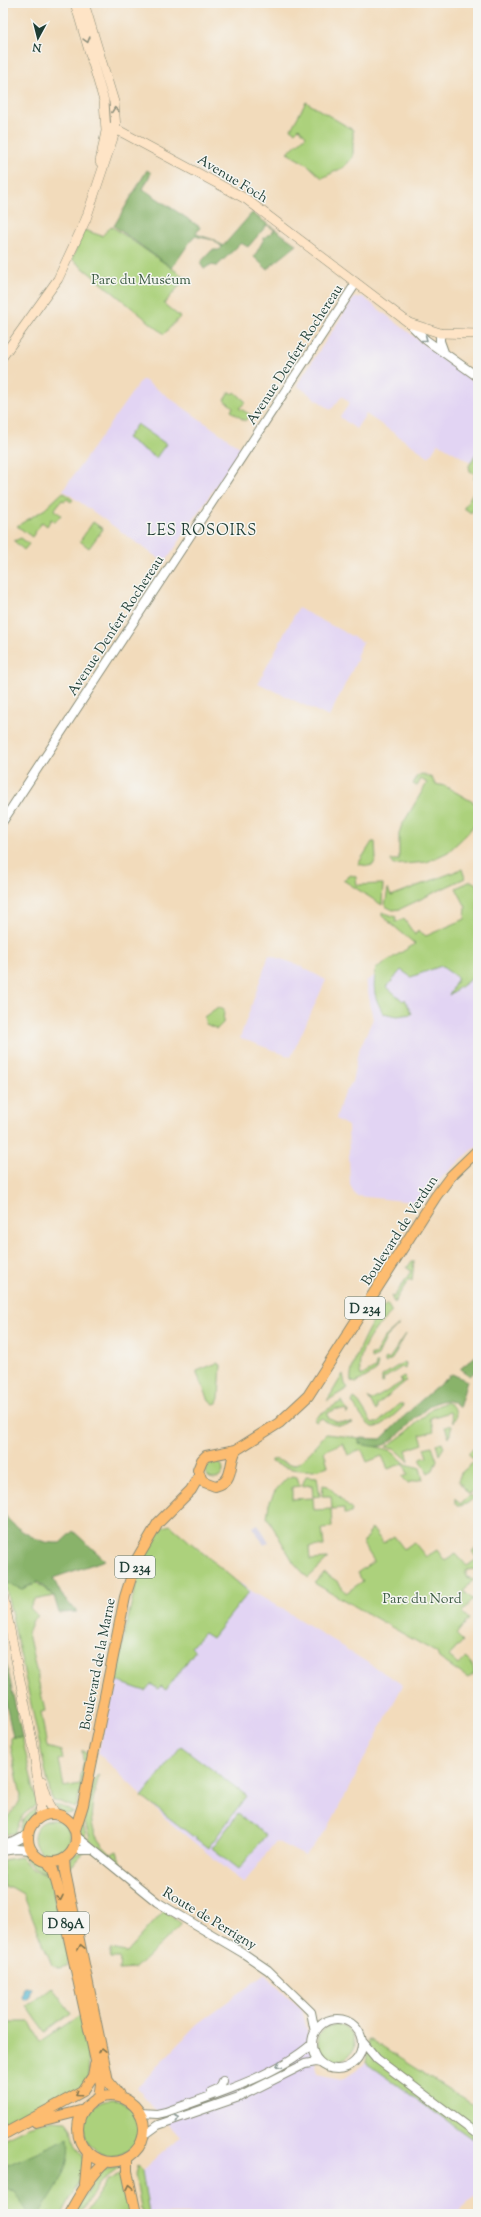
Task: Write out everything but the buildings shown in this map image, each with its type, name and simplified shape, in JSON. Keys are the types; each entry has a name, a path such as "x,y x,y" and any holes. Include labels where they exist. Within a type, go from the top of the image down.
{"main road":[{"path":"74,3 103,95 106,126 105,138 93,195"},
{"path":"3,356 58,279 86,219 116,129 114,102 84,3"},
{"name":"Avenue Foch","path":"106,126 116,129 246,199 409,323 440,333 478,334"},
{"name":"Boulevard de Verdun","path":"236,1450 279,1423 308,1396 436,1196 451,1176 478,1150"},
{"path":"230,1467 224,1457 218,1454 212,1454 202,1460 198,1470 199,1476 207,1484 215,1486 226,1481 229,1477 230,1467 236,1450"},
{"name":"D 234","path":"218,1454 236,1450"},
{"name":"D 234","path":"192,1490 199,1476"},
{"name":"D 234","path":"192,1490 207,1484"},
{"name":"Boulevard de la Marne","path":"79,1814 83,1805 125,1597 137,1559 158,1523 192,1490"},
{"path":"3,1595 33,1745 41,1805 39,1818"},
{"path":"33,1745 49,1803 61,1816 75,1833 73,1850 64,1859 48,1862 41,1859 32,1850 29,1834 34,1822 39,1818 61,1816 79,1814"},
{"name":"D 234","path":"75,1833 79,1814"},
{"name":"D 89A","path":"64,1859 65,1872 108,2081 121,2097"},
{"name":"D 89A","path":"48,1862 58,1888 101,2084 99,2098"},
{"path":"5,2134 83,2091 93,2076 95,2061"},
{"path":"5,2134 46,2119 84,2110 99,2098 114,2096 121,2097 135,2106 140,2113 145,2128 141,2145 135,2153 127,2159 117,2162 106,2162 96,2159 88,2153 80,2141 78,2127 84,2110"},
{"path":"85,2186 88,2153"},
{"path":"127,2159 127,2171 136,2214"},
{"path":"69,2214 85,2186 106,2162"}],"street":[{"name":"Avenue Denfert Rochereau","path":"3,821 359,286"},
{"path":"409,323 426,340 478,377"},
{"path":"440,333 444,352"},
{"name":"Route de Perrigny","path":"75,1833 93,1850 166,1908 254,1960 289,1989 311,2012 327,2021"},
{"path":"3,1845 16,1841 29,1834"},
{"path":"3,1852 18,1849 32,1850"},
{"path":"73,1850 93,1850"},
{"path":"311,2012 315,2032 312,2044 313,2051 320,2063"},
{"path":"315,2032 327,2021 338,2019 347,2021 354,2026 362,2041 377,2059 478,2135"},
{"path":"358,2058 362,2041"},
{"path":"140,2113 157,2114 231,2089 298,2056 312,2044"},
{"path":"143,2136 158,2125 239,2097 305,2064 316,2062 334,2069 343,2068 358,2058 364,2056 377,2059"},
{"path":"176,2108 220,2088 223,2081"}],"shaded area":[{"path":"363,297 478,386 478,450 470,462 438,443 429,457 366,414 356,429 340,417 350,403 342,396 331,410 298,386 298,383 354,298"},
{"path":"141,380 144,380 241,448 165,563 63,490"},
{"path":"298,608 363,642 356,657 358,658 329,717 258,683"},
{"path":"478,912 478,1145 444,1175 423,1203 356,1196 350,1185 348,1126 336,1119 342,1098 352,1082 358,1052 373,1019 366,981"},
{"path":"269,955 296,964 326,980 291,1057 240,1038"},
{"path":"258,1524 269,1542 264,1545 253,1527"},
{"path":"225,1573 256,1594 281,1608 403,1685 328,1828 305,1856 276,1841 244,1883 169,1822 98,1753 138,1593"},
{"path":"265,1974 302,2010 318,2074 342,2079 366,2063 478,2143 478,2194 455,2214 149,2214 142,2171 180,2137 137,2088 197,2024"}],"green space":[{"path":"306,102 353,130 353,157 344,167 322,178 308,165 287,153 306,136 299,128 295,132 291,129"},
{"path":"147,170 151,173 143,189 200,227 196,234 214,240 194,236 172,268 114,226"},
{"path":"252,213 297,245 267,269 254,257 265,237 275,230 267,225 248,247 241,243 217,266 210,265 204,269 200,263 212,250 219,250 222,247 214,240 223,246"},
{"name":"Parc du Muséum","path":"111,226 186,278 164,304 180,317 164,334 72,259 84,230 102,236"},
{"path":"230,391 233,394 235,392 246,402 239,408 251,415 245,421 231,411 233,407 224,400"},
{"path":"137,424 166,444 156,458 127,438"},
{"path":"478,450 478,481 474,479 475,474 470,471 469,466"},
{"path":"478,484 478,502 471,513 464,508"},
{"path":"63,492 73,500 71,502 67,499 65,501 62,500 54,510 61,515 55,522 51,519 47,526 42,522 32,537 17,526 45,509"},
{"path":"93,522 103,529 89,548 80,541"},
{"path":"21,538 29,544 24,550 14,541"},
{"path":"422,774 432,778 435,784 445,786 478,805 478,817 466,835 448,852 427,862 394,865 392,864 391,860 399,860 399,834 401,827 427,783 421,779 417,786 413,784 417,776"},
{"path":"372,842 375,842 376,859 373,865 368,866 358,864"},
{"path":"462,869 465,878 400,909 393,910 385,906 388,889 391,896"},
{"path":"351,875 356,877 357,885 383,884 382,905 343,880"},
{"path":"471,881 478,885 478,974 449,995 458,978 441,966 411,977 401,970 387,987 403,1001 405,999 412,1014 397,1016 383,1013 377,1001 375,991 374,981 376,968 415,944 382,916 382,912 396,917 395,922 404,919 415,935 418,930 426,936 465,919 466,907 456,888"},
{"path":"218,1007 224,1010 223,1023 217,1029 206,1024 204,1017"},
{"path":"412,1261 414,1261 412,1281 409,1279 394,1303 391,1296 394,1297 411,1271 407,1268"},
{"path":"387,1304 392,1312 373,1333 363,1349 360,1358 361,1376 375,1368 376,1363 378,1363 376,1371 356,1383 351,1381 351,1374 363,1340 375,1317"},
{"path":"400,1324 386,1338 378,1356 371,1359 371,1354 375,1355 384,1338"},
{"path":"406,1334 392,1359 385,1363 385,1358 389,1359"},
{"path":"478,1354 478,1369 470,1376 460,1369"},
{"path":"404,1362 406,1364 405,1369 402,1367 383,1379 384,1382 382,1383 382,1376"},
{"path":"217,1363 221,1365 219,1398 217,1403 214,1404 209,1400 197,1371"},
{"path":"343,1374 345,1384 348,1388 327,1401"},
{"path":"452,1374 467,1381 459,1408 450,1401 441,1401 431,1405 393,1439 384,1445 372,1446 359,1443 359,1438 381,1439 418,1403"},
{"path":"404,1376 406,1381 377,1405 376,1411 368,1398 371,1401 402,1382 400,1378"},
{"path":"354,1398 357,1400 372,1423 378,1423 399,1404 403,1404 402,1408 385,1423 374,1427 369,1425 359,1413 352,1402"},
{"path":"342,1401 348,1412 347,1414 346,1410 336,1409 328,1413 328,1418 336,1422 353,1423 336,1425 328,1423 322,1418 316,1422 314,1420 320,1414"},
{"path":"446,1402 455,1410 456,1415 453,1422 450,1412 430,1418 434,1431 420,1435 423,1444 406,1450 409,1461 394,1448 386,1447 407,1432 433,1408"},
{"path":"452,1425 449,1438 445,1427"},
{"path":"326,1434 359,1438 360,1443 390,1450 406,1464 420,1468 423,1479 408,1483 402,1477 408,1475 404,1463 388,1469 382,1456 367,1462 362,1450 348,1455 343,1443 324,1451 328,1466 321,1468 313,1470 300,1470 271,1462 271,1460 274,1460 289,1465 296,1464 305,1457"},
{"path":"442,1442 444,1447 439,1455 436,1444"},
{"path":"478,1445 478,1487 469,1494 458,1481 461,1473 475,1461 468,1453"},
{"path":"432,1446 437,1460 433,1470 428,1473 420,1459 427,1457 424,1448"},
{"path":"210,1461 218,1461 223,1466 221,1477 218,1479 210,1479 205,1474 205,1466"},
{"path":"293,1476 297,1477 300,1486 292,1487 292,1499 313,1498 314,1510 331,1509 332,1527 322,1528 324,1546 309,1547 310,1560 328,1559 308,1578 294,1563 267,1517 269,1504 275,1491 287,1478"},
{"path":"306,1476 317,1477 320,1496 313,1497 312,1485 302,1486"},
{"path":"323,1485 328,1486 352,1510 351,1513 344,1514 344,1508 332,1509 331,1496 322,1496"},
{"path":"470,1495 473,1498 469,1502 464,1505 457,1506 455,1503 455,1498 460,1504"},
{"path":"3,1510 9,1520 19,1529 44,1542 60,1543 73,1531 105,1560 53,1578 61,1594 77,1612 59,1613 54,1596 38,1582 22,1589 7,1583 3,1560"},
{"path":"170,1525 249,1592 212,1638 204,1633 191,1647 195,1651 166,1690 161,1686 158,1689 151,1684 145,1691 116,1681 132,1600 145,1557 152,1540 161,1529"},
{"name":"Parc du Nord","path":"372,1528 383,1543 394,1536 404,1549 414,1542 426,1557 437,1550 445,1561 456,1554 467,1566 477,1559 472,1551 478,1548 478,1569 466,1570 466,1577 474,1579 464,1591 473,1600 462,1612 469,1619 456,1634 463,1641 449,1656 459,1665 465,1658 473,1666 474,1674 468,1678 439,1658 437,1653 314,1583 325,1573 338,1582 346,1593 363,1581 357,1573 374,1561 363,1544"},
{"path":"7,1583 22,1589 37,1583 54,1596 34,1600 30,1608 38,1616 33,1620 28,1633 45,1711 41,1712 47,1747 61,1751 63,1759 59,1760 64,1787 80,1784 83,1764 82,1750 88,1755 78,1801 75,1808 61,1802 52,1801 5,1584"},
{"path":"3,1648 22,1737 13,1737 3,1690"},
{"path":"11,1737 22,1737 37,1804 23,1815 15,1833 3,1835 5,1822 19,1802 21,1796 11,1747"},
{"path":"181,1746 247,1796 208,1848 142,1797"},
{"path":"99,1774 92,1807 93,1826 96,1836 102,1845 111,1854 117,1851 122,1868 119,1868 90,1844 89,1835 84,1820 93,1780"},
{"path":"53,1805 63,1807 74,1813 64,1814"},
{"path":"37,1807 34,1816 18,1837 23,1820"},
{"path":"238,1814 266,1835 239,1869 212,1848"},
{"path":"56,1820 65,1825 69,1831 69,1845 65,1851 56,1856 48,1856 39,1851 35,1845 34,1834 39,1825 45,1821"},
{"path":"81,1820 85,1831 86,1840 80,1834"},
{"path":"20,1851 36,1860 50,1873 32,1866"},
{"path":"84,1851 79,1859 68,1868 73,1857 77,1853"},
{"path":"20,1857 32,1869 50,1875 69,1960 68,1966 59,1968 52,1965 23,1894 11,1887 3,1887 3,1860"},
{"path":"164,1911 181,1922 180,1926 135,1969 119,1970 120,1958 110,1958 110,1949 127,1952"},
{"path":"52,1987 71,2013 45,2032 27,2006"},
{"path":"80,2015 89,2061 88,2076 81,2089 3,2127 3,2022 30,2022 40,2042"},
{"path":"340,2025 349,2030 353,2036 353,2050 349,2056 340,2061 332,2061 323,2056 319,2050 318,2039 323,2030 329,2026"},
{"path":"369,2039 478,2108 478,2143 366,2063"},
{"path":"107,2100 117,2100 132,2108 138,2117 140,2128 138,2139 132,2148 117,2156 107,2156 96,2151 89,2144 84,2133 84,2123 89,2112 96,2105"},
{"path":"52,2120 67,2121 72,2128 75,2144 85,2160 82,2177 62,2214 3,2214 3,2139 28,2127"},
{"path":"68,2138 69,2149 65,2169 61,2179 39,2214 29,2214 14,2192 3,2186 3,2167"},
{"path":"121,2167 99,2183 80,2214 73,2214 100,2172 106,2169"},
{"path":"137,2167 142,2171 149,2214 142,2214 135,2175"},
{"path":"122,2172 131,2214 85,2214 107,2181"}],"water":[{"path":"24,1987 31,1988 29,1998 25,2000 22,1997"}],"district":[{"name":"LES ROSOIRS","path":"202,530"}]}
